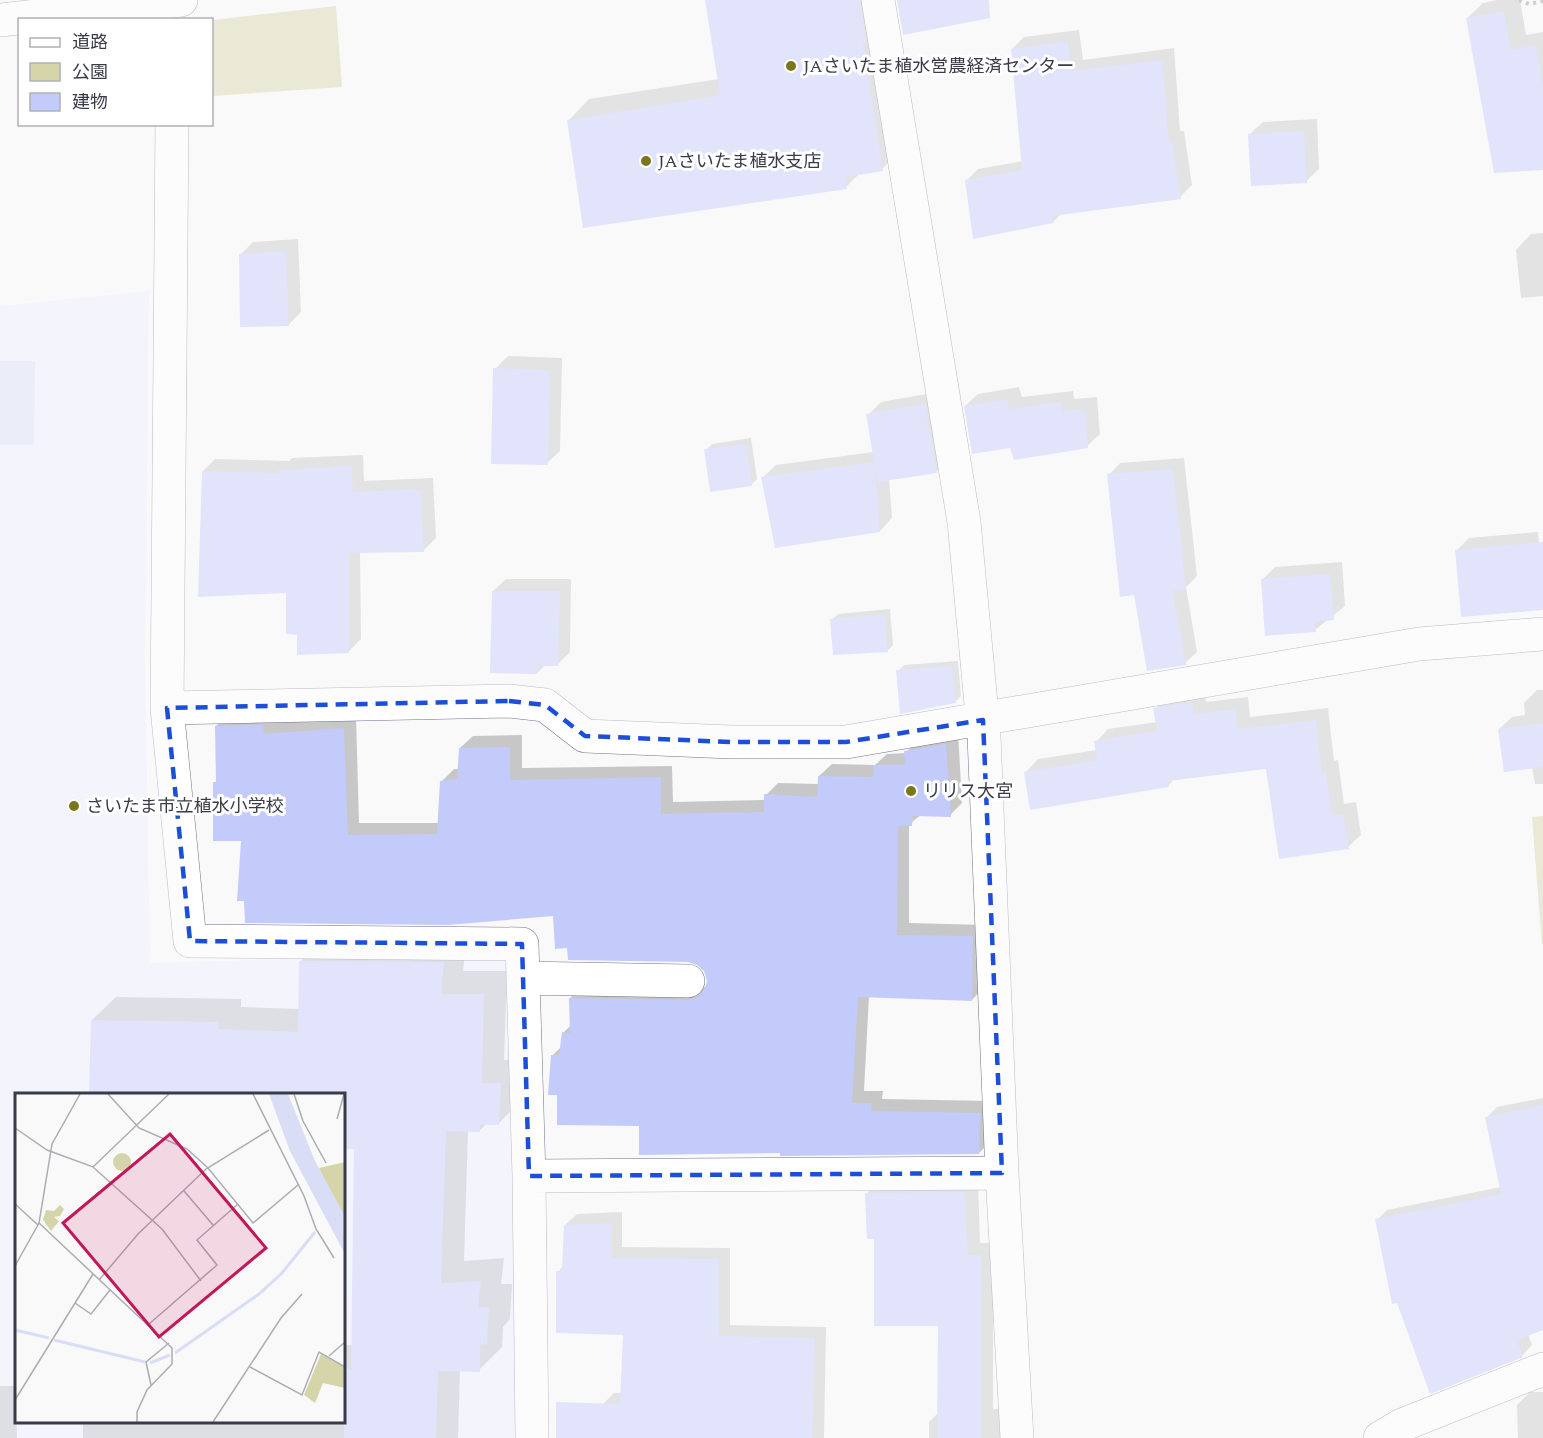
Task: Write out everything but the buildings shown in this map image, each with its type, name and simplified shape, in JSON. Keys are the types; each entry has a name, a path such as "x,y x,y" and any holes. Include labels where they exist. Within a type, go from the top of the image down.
{"street":[{"path":"878,0 964,522 982,720 1002,1173 1017,1438"},
{"path":"27,18 176,7"},
{"path":"0,20 18,19"},
{"path":"172,126 167,708 190,941 522,944 529,1176 532,1438"},
{"path":"167,708 509,700 545,705 585,736 731,742 846,742 1419,644 1543,634"},
{"path":"523,978 688,981"},
{"path":"529,1176 1002,1173"},
{"path":"1380,1438 1402,1425 1543,1368"}],"path":[{"path":"1520,0 1529,4 1543,1"}],"highlighted area":[{"path":"509,701 545,705 585,736 731,742 846,742 983,720 1002,1173 529,1176 522,944 190,941 167,708"}],"shaded area":[{"name":"さいたま市立植水小学校","path":"149,291 145,659 150,963 510,953 520,1438 0,1438 0,306"},
{"path":"0,361 35,361 34,445 0,445"}],"green space":[{"path":"336,6 342,87 213,96 213,20"},
{"path":"1543,816 1543,944 1542,944 1532,817"}],"place":[{"name":"JAさいたま植水営農経済センター","path":"791,66"},
{"name":"JAさいたま植水支店","path":"646,161"},
{"name":"リリス大宮","path":"911,791"},
{"name":"さいたま市立植水小学校","path":"74,806"}]}
